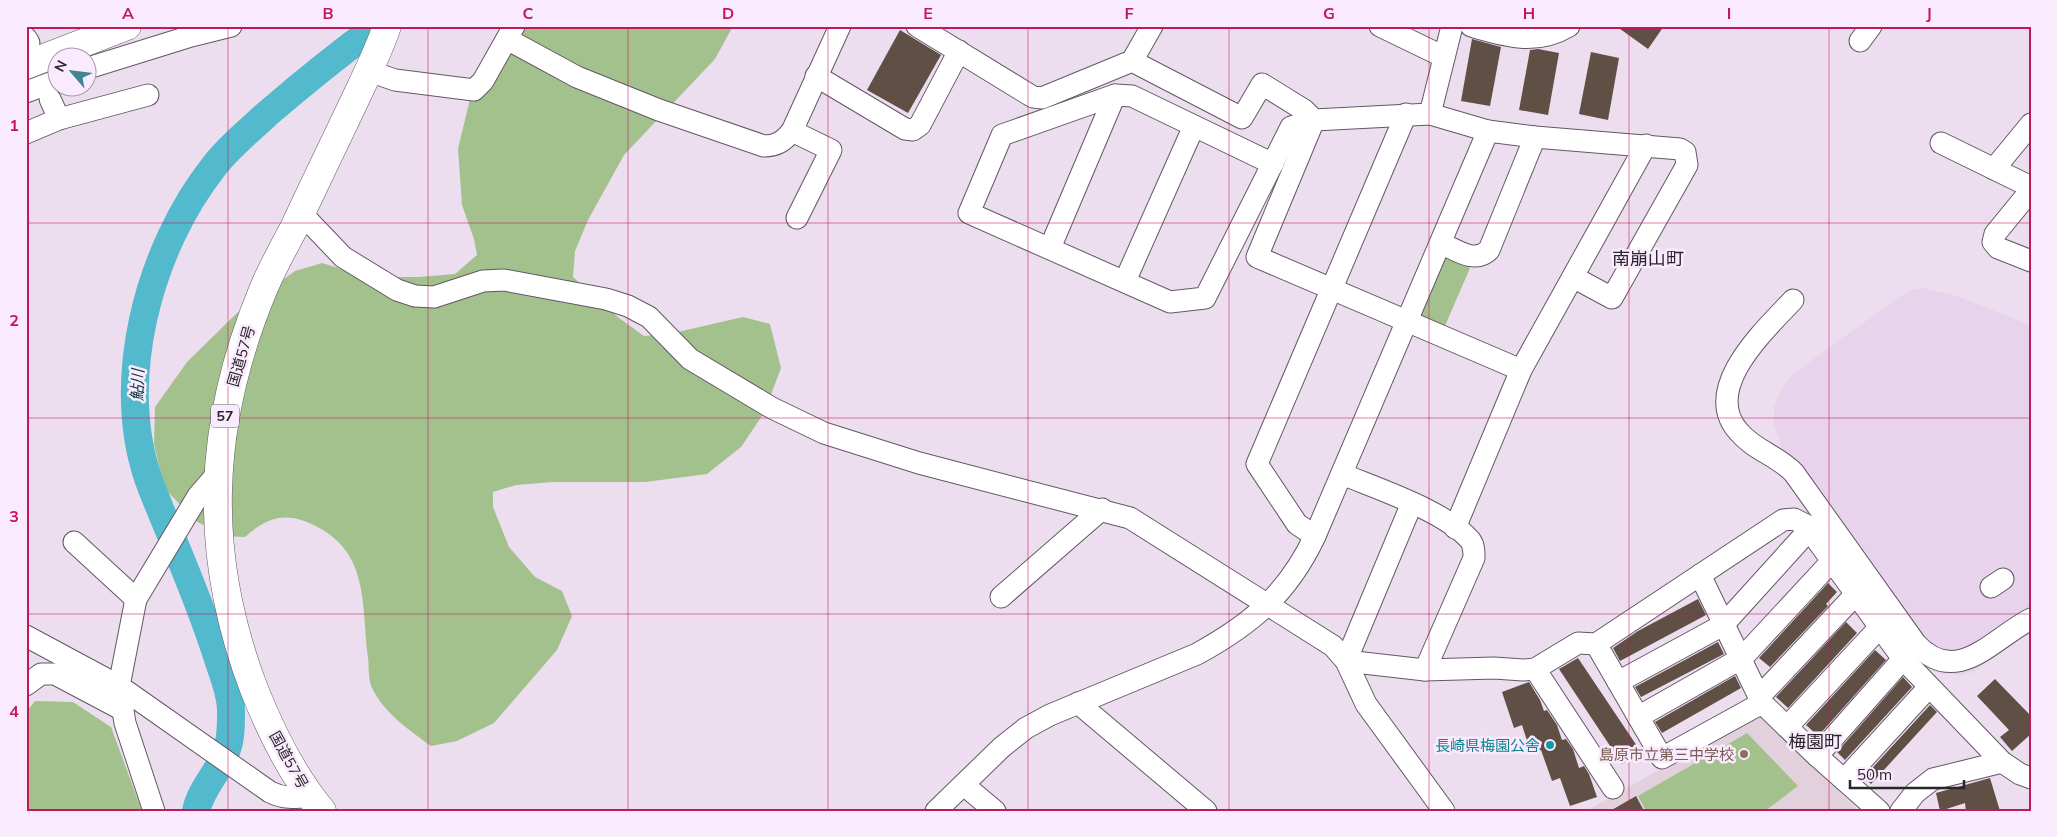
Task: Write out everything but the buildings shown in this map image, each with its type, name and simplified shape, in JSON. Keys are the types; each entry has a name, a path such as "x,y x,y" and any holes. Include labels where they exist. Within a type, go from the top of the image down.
{"highway":[{"path":"27,49 127,26"},
{"name":"国道57号","path":"316,803 288,761 262,710 230,615 220,559 218,473 224,424 234,375 248,328 264,287 369,71 386,28"}],"street":[{"path":"98,65 191,36 231,26"},
{"path":"369,71 395,80 474,90 483,82 511,33 577,77 659,110 764,146 780,143 792,131 840,26"},
{"path":"916,26 1033,97 1042,98 1132,61 1152,26"},
{"path":"1380,26 1444,57"},
{"path":"1430,114 1452,26"},
{"path":"1471,26 1518,39 1558,33 1569,26"},
{"path":"816,76 905,129 913,130 920,124 959,51"},
{"path":"1132,61 1242,118 1262,84 1304,110 1314,120"},
{"path":"26,92 48,90"},
{"path":"26,133 59,120 148,95"},
{"path":"1273,164 1132,96 1115,95 1002,135 969,213 1170,302 1205,298 1292,127 1314,120 1430,114 1488,131 1535,137 1680,148 1687,157 1687,165 1612,298 1573,277"},
{"path":"1050,248 1115,95"},
{"path":"55,98 59,120"},
{"path":"1315,536 1297,524 1257,464 1406,114"},
{"path":"1314,120 1256,257 1521,370"},
{"path":"1994,169 2031,124"},
{"path":"1125,281 1194,126"},
{"path":"792,131 831,150 797,218"},
{"path":"936,811 1002,747 1026,728 1078,703 1197,654 1218,642 1267,606 1289,582 1302,565 1315,536 1488,131"},
{"path":"1441,243 1472,257 1484,255 1489,250 1535,137"},
{"path":"1941,143 2031,188 1995,234 1993,242 1998,248 2031,261"},
{"path":"1455,528 1521,370 1646,145"},
{"path":"301,213 342,257 397,290 415,296 434,297 483,281 504,280 606,299 649,317 690,359 707,370 772,408 824,433 919,463 1102,509 1130,518 1267,606 1334,646 1346,661 1360,694 1444,811"},
{"path":"1793,300 1749,348 1738,365 1730,386 1726,409 1729,418 1738,431 1760,451 1787,466 1794,473 1916,644 1931,656 1951,662 1962,661 1974,656 2031,618"},
{"path":"154,811 123,710 119,686 136,599 198,496 218,473"},
{"path":"1342,474 1412,504 1455,528 1470,540 1474,548 1474,558 1425,670"},
{"path":"1346,661 1412,504"},
{"path":"1001,596 1102,509"},
{"path":"1346,661 1425,670 1535,669 1578,643 1596,644 1783,520 1794,519 1809,530 1903,659 2002,762 2020,774 2031,778"},
{"path":"1618,682 1723,626 1809,530"},
{"path":"74,542 136,599"},
{"path":"1638,717 1742,658 1832,561"},
{"path":"1700,575 1723,626 1742,658 1761,700 1817,756 1879,811"},
{"path":"1596,644 1662,758 1761,700 1856,594"},
{"path":"1787,727 1880,627"},
{"path":"26,636 119,686 280,797 316,803"},
{"path":"1817,756 1903,659"},
{"path":"1360,694 1369,678 1384,665"},
{"path":"1535,669 1613,788"},
{"path":"26,685 41,674 55,674 123,710"},
{"path":"1844,780 1929,687"},
{"path":"1078,703 1206,811"},
{"path":"1901,811 1915,793 1933,779 2002,762"},
{"path":"964,785 995,811"}],"shaded area":[{"path":"1924,288 1951,294 2031,325 2031,631 2026,632 1974,672 1962,675 1939,673 1916,662 1908,655 1799,501 1774,425 1774,405 1785,383 1793,374 1899,297 1913,290"},
{"name":"島原市立第三中学校","path":"1753,717 1763,718 1859,811 1586,811"}],"green space":[{"path":"509,26 733,26 715,59 624,155 588,220 575,251 573,277 619,318 644,336 669,334 743,317 770,324 781,368 764,413 741,447 707,474 645,482 553,482 516,485 493,492 493,507 509,547 535,577 562,591 572,616 557,650 494,723 457,741 431,746 390,713 372,688 369,677 362,596 352,561 342,546 327,533 298,519 274,519 245,537 223,536 196,521 164,488 154,444 155,407 187,362 237,313 295,271 322,263 369,277 418,277 455,274 477,255 474,239 462,205 458,149 476,74"},
{"path":"1444,256 1470,268 1444,328 1418,316"},
{"path":"35,701 73,702 111,727 142,811 26,811 26,712"},
{"path":"1747,733 1798,786 1765,811 1646,811 1638,796"}],"waterway":[{"name":"鮎川","path":"196,811 202,794 228,746 231,731 231,707 226,684 209,632 152,489 140,449 135,407 136,363 143,320 155,277 171,237 191,199 215,165 267,114 377,26"}],"place":[{"name":"長崎県梅園公舎","path":"1550,745"},
{"name":"島原市立第三中学校","path":"1744,754"}],"district":[{"name":"南崩山町","path":"1648,258"},
{"name":"梅園町","path":"1815,741"}]}
